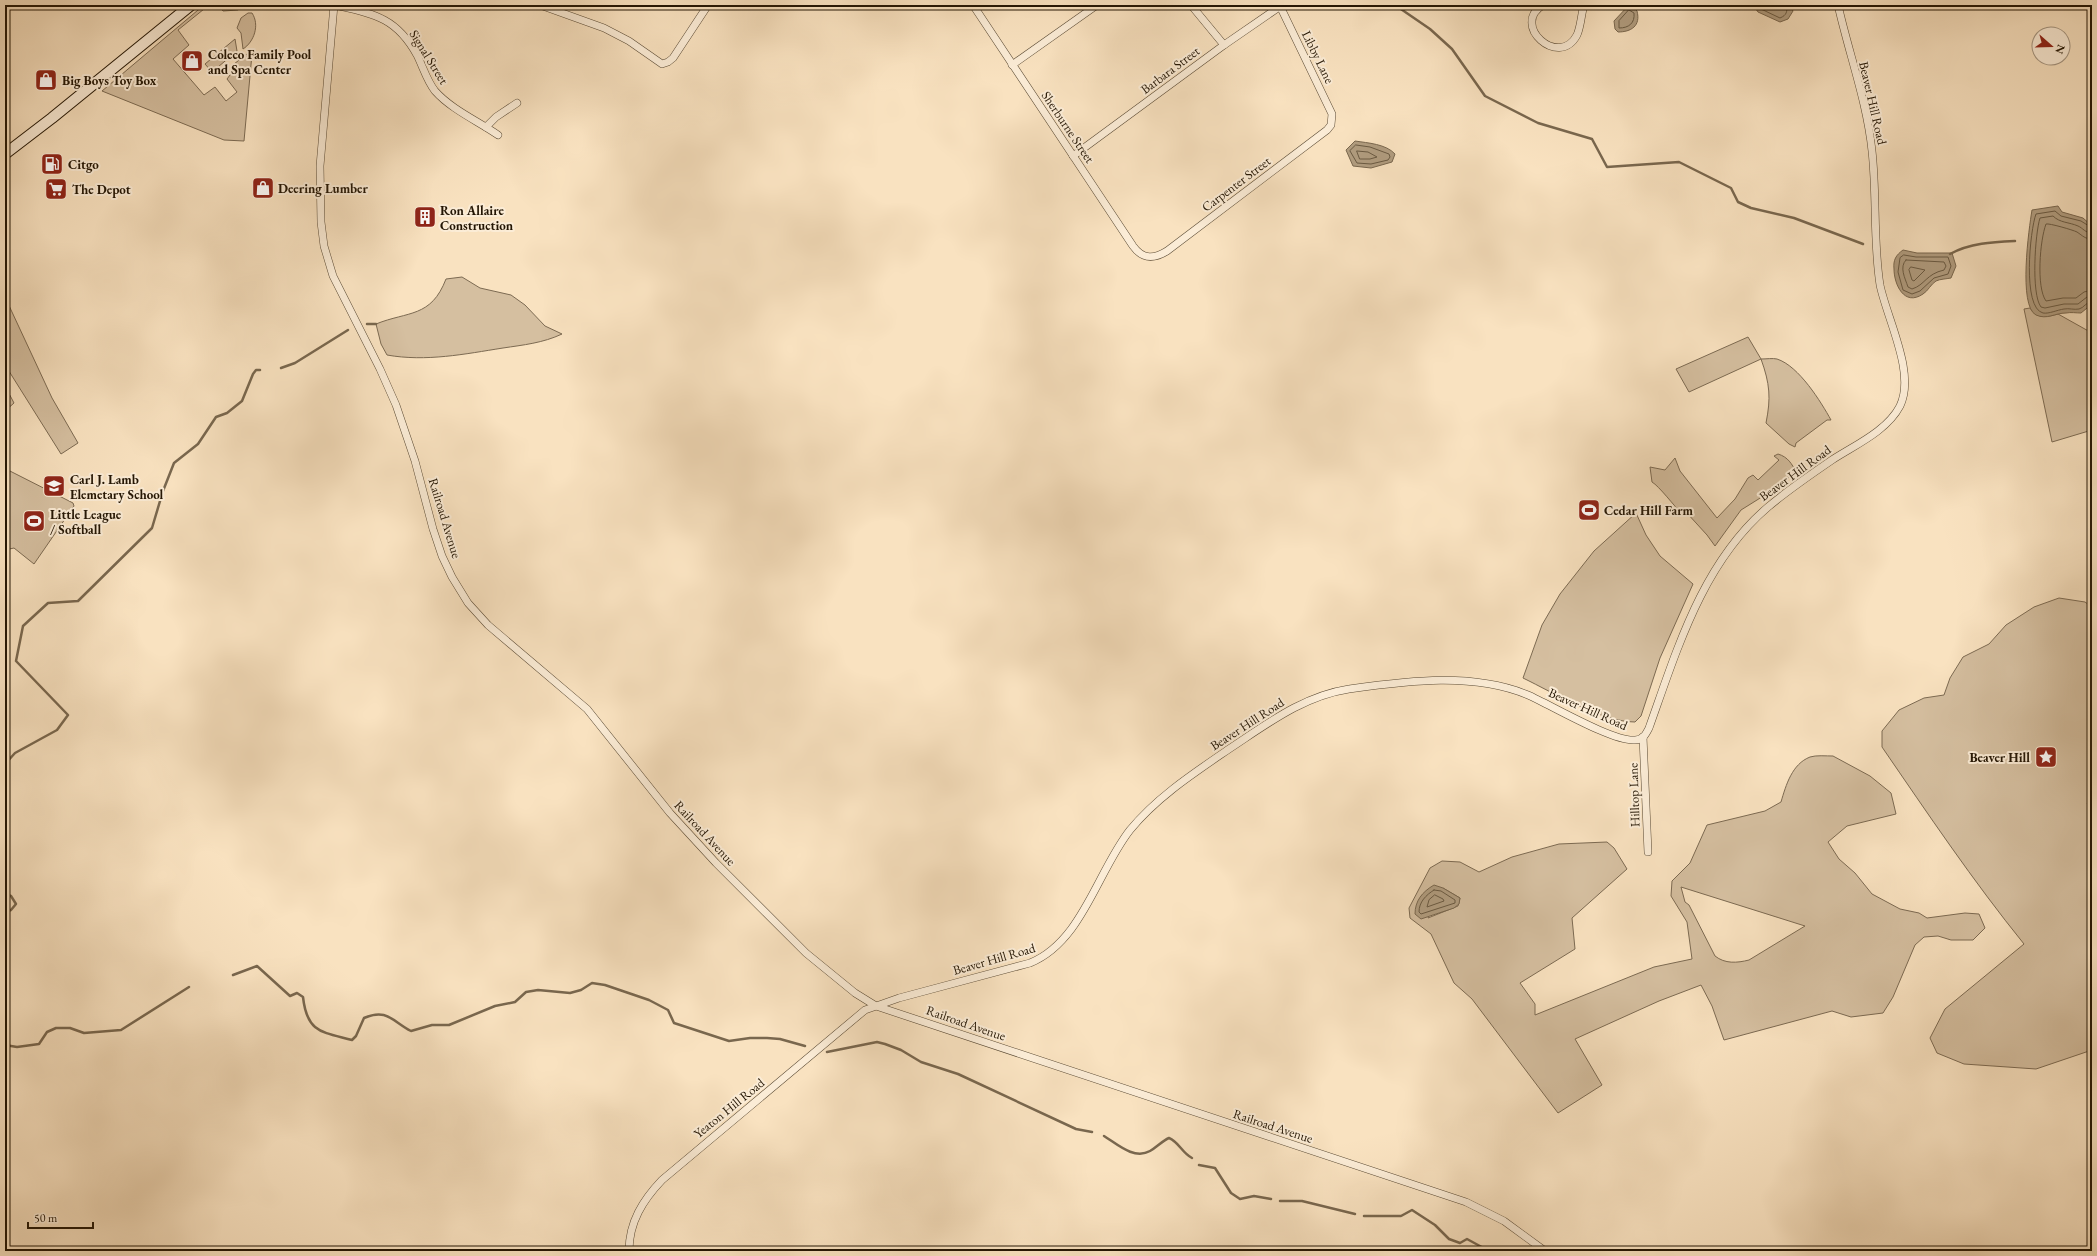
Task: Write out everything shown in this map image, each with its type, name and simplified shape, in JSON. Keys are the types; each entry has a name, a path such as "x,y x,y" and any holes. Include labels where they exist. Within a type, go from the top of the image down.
{"main road":[{"path":"5,154 52,118 191,5"}],"street":[{"name":"Signal Street","path":"334,5 368,13 390,23 412,47 436,92 465,114 498,135"},
{"name":"Railroad Avenue","path":"334,5 320,166 320,222 324,246 333,276 396,405 415,461 440,551 452,577 468,603 493,630 587,709 670,813 716,863 811,957 855,993 876,1006 1466,1202 1504,1222 1545,1251"},
{"path":"540,5 604,28 638,47 658,63 666,63 678,52 708,5"},
{"name":"Sherburne Street","path":"973,5 1137,252 1147,257"},
{"path":"1012,65 1097,5"},
{"path":"1191,5 1224,45"},
{"path":"1542,5 1536,12 1533,19 1534,34 1548,45 1557,47 1565,46 1576,36 1584,5"},
{"name":"Beaver Hill Road","path":"876,1006 1030,963 1049,954 1070,931 1130,830 1156,803 1190,776 1261,728 1302,703 1319,696 1349,689 1434,681 1485,682 1530,696 1610,733 1633,740 1643,737 1649,728 1679,643 1700,598 1719,563 1740,534 1767,507 1796,485 1886,424 1900,406 1905,390 1903,368 1881,287 1877,259 1874,174 1868,121 1838,5"},
{"name":"Barbara Street","path":"1073,156 1224,45 1281,6"},
{"name":"Libby Lane","path":"1281,6 1329,107 1332,119"},
{"path":"486,127 496,117 517,103"},
{"name":"Carpenter Street","path":"1147,257 1154,258 1167,251 1327,130 1332,119"},
{"name":"Hilltop Lane","path":"1643,737 1648,852"},
{"name":"Yeaton Hill Road","path":"629,1251 630,1234 636,1216 645,1200 662,1180 810,1057 854,1018 876,1006"}],"shaded area":[{"path":"204,5 209,5 178,30 189,45 173,59 204,95 215,87 226,101 237,92 227,79 233,71 234,64 247,54 252,54 244,141 224,140 102,91"},
{"path":"218,5 244,5 238,10 223,11"},
{"path":"248,13 252,13 256,23 256,28 253,38 243,49 241,33 237,28 241,18"},
{"path":"235,39 237,51 212,72 205,64"},
{"path":"462,277 480,288 511,295 525,305 545,326 562,334 548,340 460,355 416,358 387,355 381,344 376,324 426,307 440,292 446,279"},
{"path":"5,297 52,398 78,443 61,454 7,368 5,357"},
{"path":"2030,308 2039,316 2058,314 2092,333 2092,430 2052,442 2024,309"},
{"path":"1748,337 1761,359 1689,392 1676,369"},
{"path":"1761,359 1777,359 1793,369 1808,385 1831,420 1827,420 1796,443 1795,447 1789,444 1766,423 1769,406 1769,391"},
{"path":"5,386 14,403 5,411"},
{"path":"1778,454 1787,459 1796,472 1773,490 1741,510 1715,546 1686,512 1682,514 1652,482 1650,467 1665,470 1675,458 1680,471 1717,518 1735,499 1748,478 1753,475 1758,480 1779,460 1774,456"},
{"name":"Little League / Softball","path":"6,469 73,503 74,506 34,564 14,548 5,550"},
{"path":"1636,513 1646,535 1660,556 1693,584 1660,658 1641,716 1635,722 1622,721 1593,712 1563,699 1523,678 1542,625 1560,594 1594,551"},
{"path":"2059,598 2085,602 2092,607 2092,799 2087,803 2092,810 2092,1050 2036,1069 1964,1064 1937,1053 1930,1038 1945,1009 2024,944 1969,872 1882,747 1882,731 1899,710 1924,698 1944,695 1950,678 1963,657 1989,644 2006,625 2034,607"},
{"path":"1833,756 1870,776 1891,793 1896,814 1847,826 1828,842 1839,859 1855,873 1872,894 1900,909 1919,913 1927,918 1965,913 1979,914 1985,928 1973,940 1951,940 1938,936 1924,937 1915,945 1893,997 1883,1013 1851,1017 1832,1011 1724,1040 1712,1006 1701,985 1659,1001 1575,1039 1602,1085 1558,1113 1472,999 1454,983 1431,934 1410,918 1409,908 1430,868 1442,861 1460,862 1479,872 1512,857 1559,844 1607,842 1614,848 1627,869 1572,918 1575,949 1520,983 1535,1004 1535,1015 1654,967 1692,959 1687,922 1671,896 1672,881 1690,863 1707,825 1765,811 1781,802 1794,770 1804,760 1810,757","holes":["1681,887 1805,926 1749,960 1727,962 1715,956 1689,905 1685,902","1443,888 1460,898 1458,906 1428,918"]}],"water":[{"path":"1629,5 1632,5 1637,11 1638,21 1631,29 1618,32 1615,29 1614,21"},
{"path":"1753,5 1790,5 1793,11 1788,19 1780,22 1758,12"},
{"path":"1355,141 1376,144 1387,148 1395,154 1392,162 1371,168 1353,166 1346,150"},
{"path":"2058,206 2062,212 2083,218 2092,226 2092,304 2081,313 2062,313 2044,317 2036,315 2031,309 2027,297 2026,266 2029,233 2032,210"},
{"path":"1903,250 1917,253 1952,253 1956,266 1951,278 1936,281 1925,293 1916,297 1910,298 1905,296 1898,287 1894,275 1894,263 1898,254"},
{"path":"1434,885 1443,888 1460,898 1459,904 1454,908 1421,919 1415,914 1416,905 1420,897"}],"waterway":[{"path":"1395,5 1430,29 1452,49 1485,96 1538,123 1592,139 1607,167 1679,162 1731,188 1738,202 1751,208 1794,218 1863,244"},
{"path":"1950,254 1974,245 2015,241"},
{"path":"367,324 376,324"},
{"path":"281,368 295,363 348,330"},
{"path":"5,764 15,753 57,730 68,715 16,661 23,626 48,603 78,601 152,528 163,491 174,463 198,444 216,417 227,413 242,401 253,374 256,370 260,370"},
{"path":"5,894 11,896 16,904 11,910 5,912"},
{"path":"233,975 257,966 290,996 297,993 303,997 308,1018 318,1029 332,1035 352,1040 356,1036 364,1018 372,1015 378,1014 389,1017 411,1031 432,1025 449,1025 495,1006 515,1002 526,992 538,990 570,993 581,990 592,983 605,985 649,1000 668,1010 674,1023 729,1041 750,1038 767,1038 780,1039 805,1046"},
{"path":"5,1045 17,1047 39,1044 47,1032 56,1028 70,1028 84,1033 121,1030 189,987"},
{"path":"827,1052 877,1042 885,1044 901,1050 921,1062 958,1074 1076,1129 1092,1132"},
{"path":"1104,1136 1120,1147 1138,1154 1150,1151 1169,1138 1192,1158"},
{"path":"1199,1165 1215,1168 1231,1193 1240,1199 1254,1196 1271,1199"},
{"path":"1280,1201 1302,1201 1355,1214"},
{"path":"1364,1216 1401,1216 1412,1210 1435,1225 1449,1239 1460,1243 1467,1239 1489,1251"}],"place":[{"name":"Coleco Family Pool and Spa Center","path":"192,61"},
{"name":"Big Boys Toy Box","path":"46,80"},
{"name":"Citgo","path":"52,164"},
{"name":"Deering Lumber","path":"263,188"},
{"name":"The Depot","path":"56,189"},
{"name":"Ron Allaire Construction","path":"425,217"},
{"name":"Carl J. Lamb Elemetary School","path":"54,486"},
{"name":"Cedar Hill Farm","path":"1589,510"},
{"name":"Little League / Softball","path":"34,521"},
{"name":"Beaver Hill","path":"2046,757"}]}
